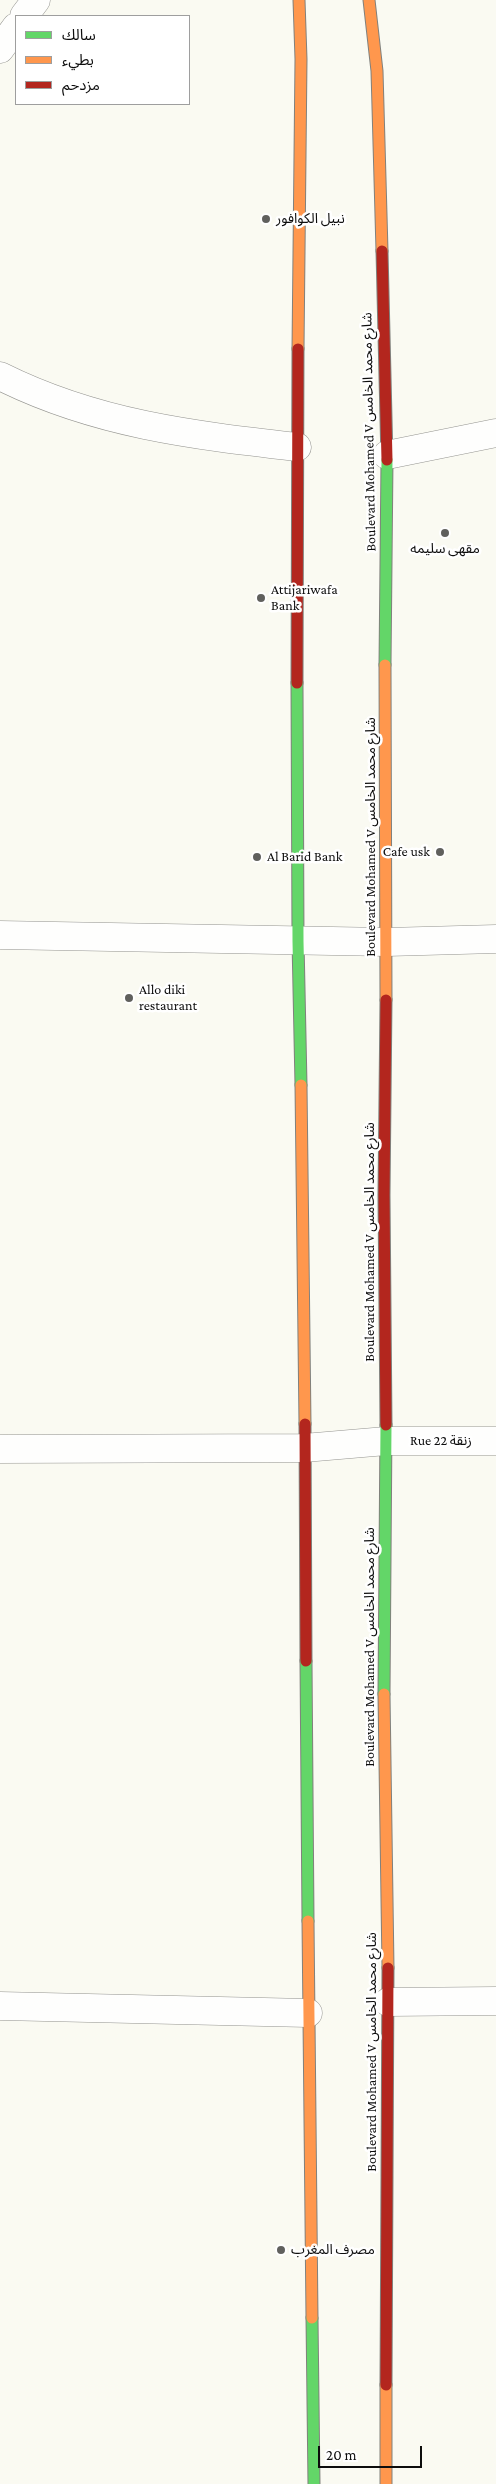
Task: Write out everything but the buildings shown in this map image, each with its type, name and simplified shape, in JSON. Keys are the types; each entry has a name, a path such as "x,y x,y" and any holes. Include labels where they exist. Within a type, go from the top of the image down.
{"main road":[{"path":"299,0 301,58 297,447 298,941 304,1209 308,2013 314,2484"},
{"name":"Boulevard Mohamed V شارع محمد الخامس","path":"369,0 376,71 387,455 384,762 387,942 384,1195 386,1441 384,1700 388,2002 386,2484"}],"street":[{"path":"25,15 36,0"},
{"path":"0,49 15,28"},
{"path":"0,376 21,386 103,416 180,433 297,447"},
{"path":"387,455 496,433"},
{"path":"0,935 387,942 496,939"},
{"name":"Rue 22 زنقة","path":"0,1449 304,1448 386,1441 496,1441"},
{"path":"388,2002 496,2001"},
{"path":"0,2006 308,2013"}],"traffic: fast":[{"path":"385,665 387,460"},
{"path":"297,683 298,941 301,1085"},
{"path":"384,1694 386,1425"},
{"path":"306,1661 308,1921"},
{"path":"312,2318 314,2484"}],"traffic: slow":[{"path":"298,349 301,59 299,0"},
{"path":"369,0 377,71 382,251"},
{"path":"385,665 386,1000"},
{"path":"301,1085 305,1424"},
{"path":"384,1694 388,1968"},
{"path":"308,1921 312,2318"},
{"path":"386,2385 386,2484"}],"traffic: jam":[{"path":"382,251 387,460"},
{"path":"297,683 298,349"},
{"path":"386,1000 384,1195 386,1425"},
{"path":"305,1424 306,1661"},
{"path":"386,2385 388,1968"}],"place":[{"name":"نبيل الكوافور","path":"266,219"},
{"name":"مقهى سليمه","path":"445,533"},
{"name":"Attijariwafa Bank","path":"261,598"},
{"name":"Cafe usk","path":"440,852"},
{"name":"Al Barid Bank","path":"257,857"},
{"name":"Allo diki restaurant","path":"129,998"},
{"name":"مصرف المغرب","path":"281,2250"}]}
